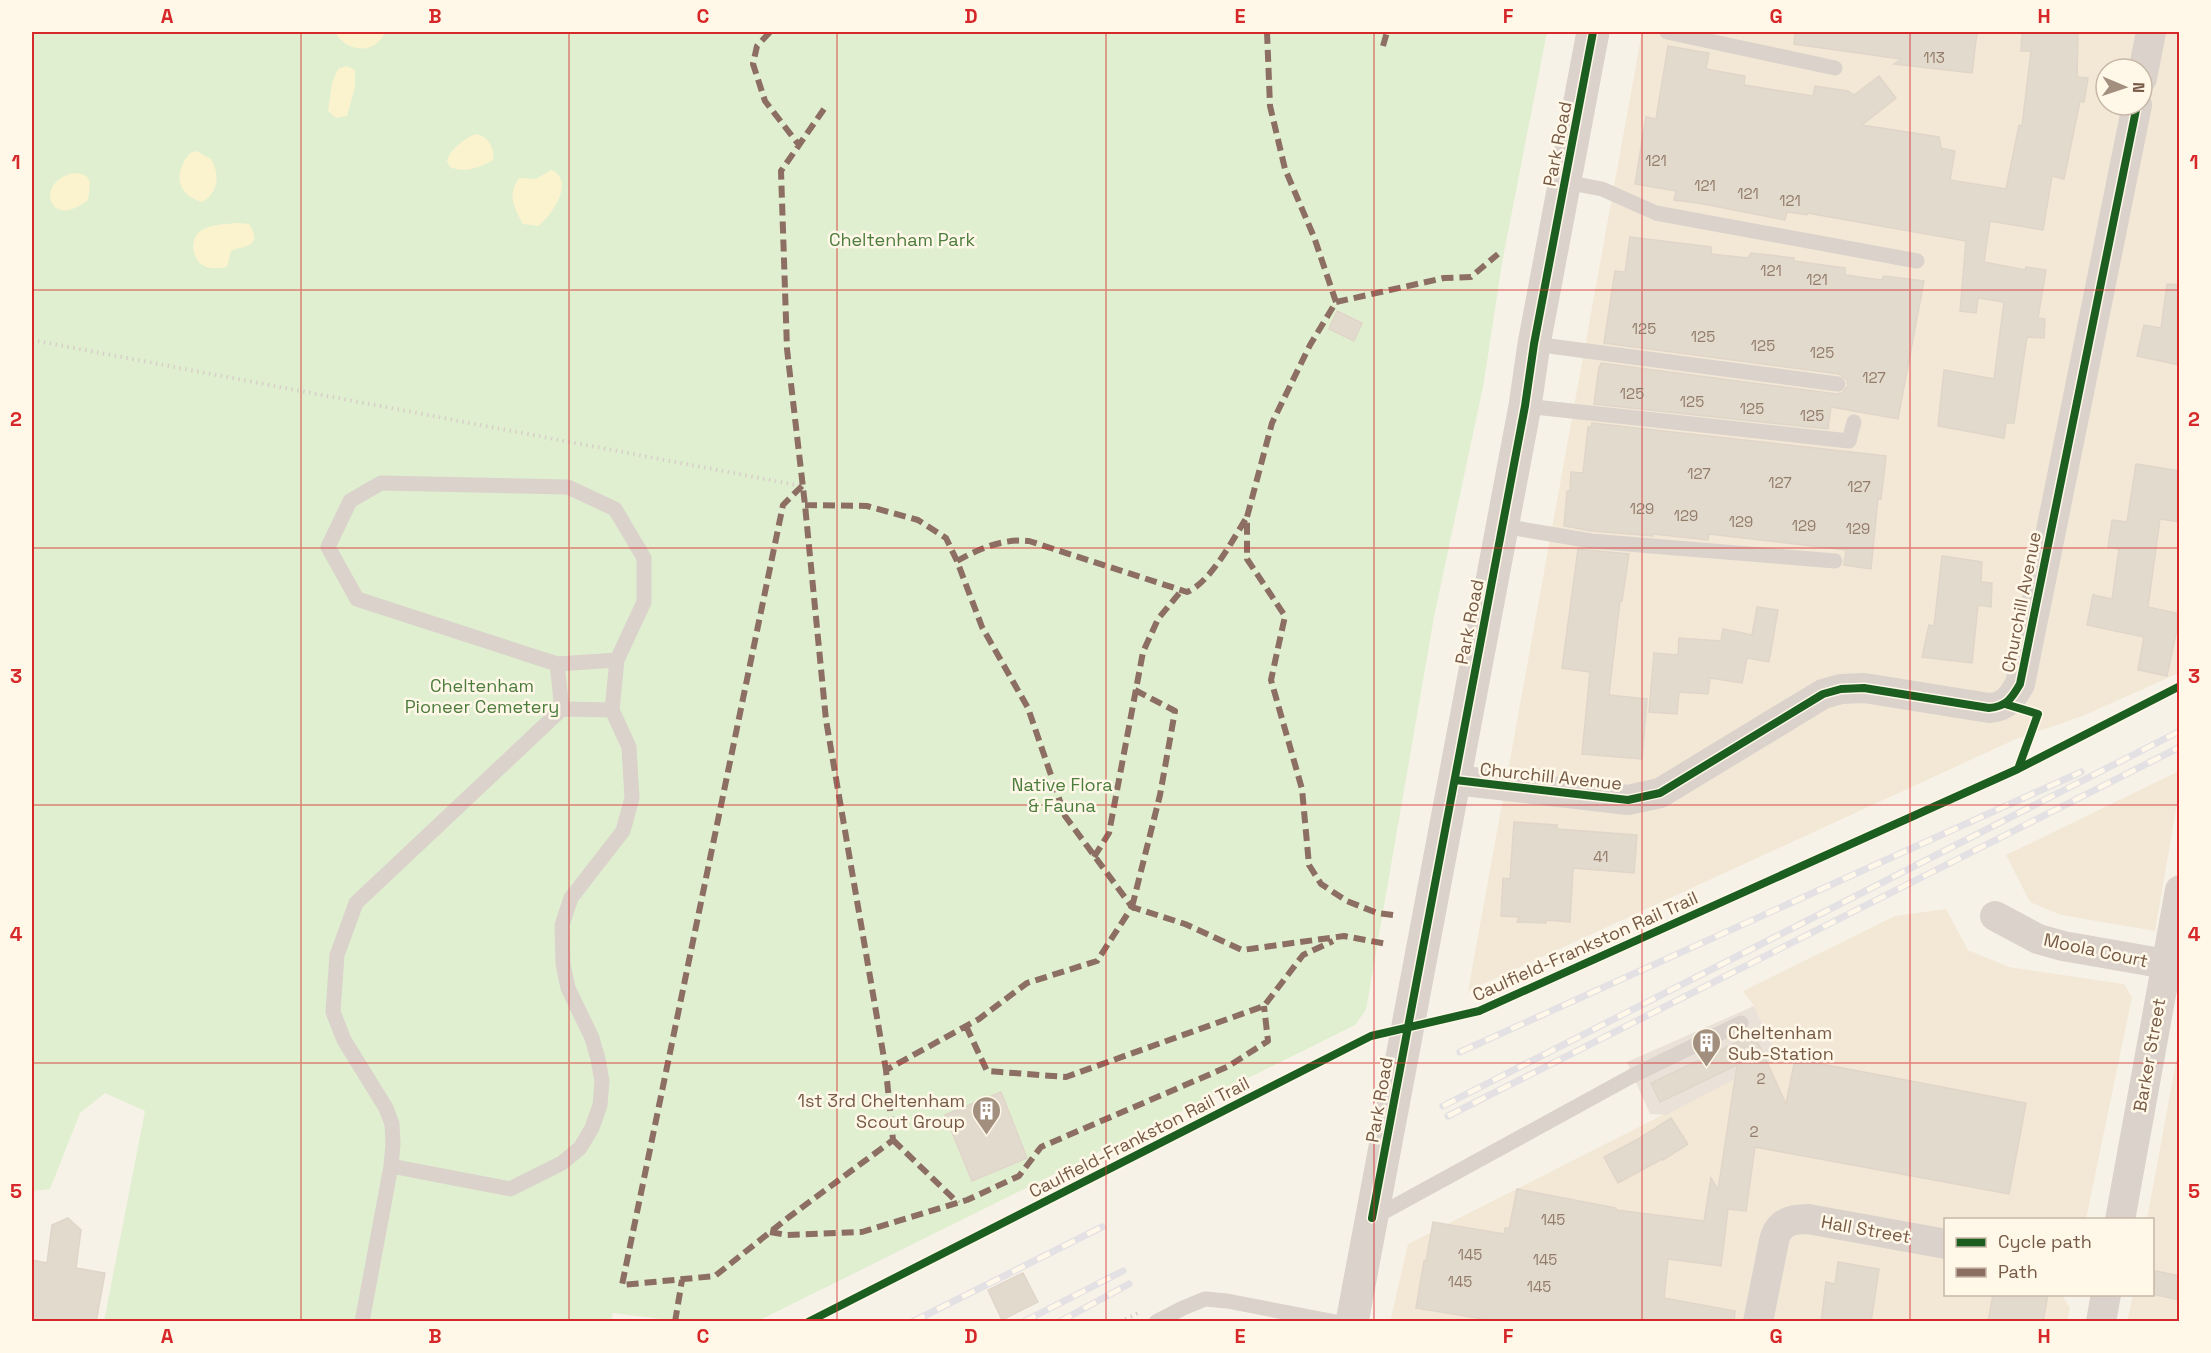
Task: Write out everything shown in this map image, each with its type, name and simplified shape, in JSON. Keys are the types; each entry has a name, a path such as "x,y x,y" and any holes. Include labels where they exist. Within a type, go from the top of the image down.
{"street":[{"name":"Park Road","path":"1352,1322 1503,526 1534,344 1593,32"},
{"path":"2146,57 2151,32"},
{"name":"Churchill Avenue","path":"1455,780 1628,800 1646,798 1660,793 1823,694 1841,689 1864,688 1989,708 2005,704 2013,697 2020,684 2134,117"},
{"name":"Barker Street","path":"2120,1218 2180,890"},
{"name":"Moola Court","path":"1995,916 2038,939 2063,946 2166,964"},
{"name":"Hall Street","path":"1758,1322 1773,1240 1776,1232 1786,1222 1808,1219 1944,1244"},
{"path":"2101,1322 2106,1296"}],"lane":[{"path":"1667,32 1835,68"},
{"path":"1565,182 1602,189 1656,213 1917,261"},
{"path":"1534,344 1838,384"},
{"path":"1525,406 1849,441 1854,422"},
{"path":"391,1166 510,1190 562,1163 580,1148 592,1128 600,1105 598,1059 592,1038 568,988 563,964 562,925 571,898 623,831 632,798 629,747 612,710 617,660 644,603 644,558 615,508 568,487 381,483 350,501 328,547 357,599 556,664 617,660"},
{"path":"1503,526 1591,541 1835,561"},
{"path":"556,664 562,709"},
{"path":"362,1322 391,1166 393,1144 392,1124 386,1108 344,1040 333,1012 337,955 356,903 562,709 612,710"},
{"path":"1372,1218 1632,1076 1741,1023"},
{"path":"1156,1322 1206,1299 1336,1322"}],"path":[{"path":"32,340 802,486"}],"shaded area":[{"path":"1642,32 2179,32 2179,673 2085,715 2016,739 1468,991"},
{"path":"2179,771 2179,793 2155,931 2061,915 2030,902 2006,855"},
{"path":"1946,909 1968,950 2009,967 2124,984 2132,997 2086,1218 1944,1218 1944,1296 2065,1296 2070,1308 2067,1321 1390,1322 1408,1244 1777,1057 1754,1006 1743,991 1895,916"},
{"path":"1754,1006 1777,1057 1666,1115 1650,1114 1627,1062"},
{"path":"2179,1045 2179,1321 2127,1322 2133,1296 2154,1296 2154,1218 2147,1218"}],"green space":[{"path":"32,32 1547,32 1502,263 1484,382 1434,617 1366,1010 1355,1025 758,1321 677,1321 613,1313 611,1322 104,1321 145,1111 105,1093 80,1113 50,1189 32,1191"}],"sand":[{"path":"335,32 385,32 375,45 360,48 346,44"},
{"path":"346,66 355,70 355,87 347,116 336,118 328,111 332,83 338,69"},
{"path":"476,134 484,137 490,143 493,160 472,169 461,170 450,167 447,161 451,152"},
{"path":"196,151 211,159 217,177 212,194 202,202 186,194 180,182 181,168 185,160 190,153"},
{"path":"551,170 558,175 562,189 555,207 538,226 523,224 513,201 515,184 519,178 536,179"},
{"path":"74,173 85,175 88,178 90,185 88,200 74,208 63,210 55,207 50,193 54,185 62,177"},
{"path":"239,223 249,224 253,232 253,242 231,251 227,267 210,268 196,259 193,243 202,230"}],"building":[{"path":"1795,32 1977,32 1972,73 1894,64 1901,59 1794,44"},
{"path":"2022,32 2078,32 2077,77 2088,78 2084,102 2080,101 2064,179 2052,176 2043,230 1990,221 1984,262 2025,270 2026,267 2046,270 2038,318 2045,319 2044,338 2027,337 2014,423 2006,423 2004,438 1938,426 1944,370 1994,379 2004,302 1978,298 1976,313 1960,311 1966,241 1807,213 1807,215 1787,212 1785,220 1674,200 1676,191 1635,184 1646,117 1656,119 1668,46 1709,53 1706,69 1745,76 1744,85 1813,96 1815,86 1848,91 1854,95 1879,76 1896,98 1862,125 1939,137 1941,148 1955,151 1950,180 2006,189 2019,125 2022,126 2031,51 2021,51"},
{"path":"1630,237 1711,247 1711,254 1748,258 1751,253 1794,258 1794,261 1845,268 1845,275 1881,280 1884,276 1924,281 1898,419 1831,407 1828,429 1594,404 1601,363 1837,394 1842,393 1848,386 1847,380 1839,374 1604,343 1615,271 1625,272"},
{"path":"2167,284 2180,285 2180,365 2137,356 2144,325 2161,328"},
{"path":"1337,311 1362,323 1354,341 1329,329"},
{"path":"1592,423 1886,456 1881,499 1878,498 1871,569 1844,565 1846,550 1709,534 1708,540 1592,531 1564,526 1571,472 1583,473 1588,427 1591,427"},
{"path":"2136,464 2180,471 2180,522 2160,519 2148,607 2180,614 2167,676 2138,670 2144,637 2087,625 2093,595 2112,599 2119,549 2108,547 2112,520 2127,522"},
{"path":"1578,549 1629,554 1622,601 1620,601 1609,695 1647,699 1642,759 1582,754 1590,672 1562,668"},
{"path":"1942,556 1982,562 1981,582 1992,583 1991,607 1978,605 1972,663 1922,657 1929,625 1934,626"},
{"path":"1757,607 1778,610 1769,662 1747,658 1742,683 1710,678 1708,694 1679,692 1677,714 1649,712 1654,653 1678,655 1679,638 1721,641 1723,629 1752,635"},
{"path":"1514,822 1557,825 1557,829 1637,835 1634,873 1573,868 1570,922 1546,920 1546,923 1517,922 1519,917 1501,916 1503,878 1510,879"},
{"path":"1754,1034 1786,1104 1795,1059 2026,1103 2009,1194 1755,1147 1746,1211 1728,1209 1721,1266 1668,1259 1664,1298 1735,1311 1734,1322 1489,1322 1489,1320 1416,1308 1433,1222 1504,1234 1505,1228 1509,1229 1517,1189 1616,1208 1616,1210 1704,1221 1711,1178 1718,1190 1737,1065 1660,1102 1651,1083"},
{"name":"1st 3rd Cheltenham Scout Group","path":"1001,1092 1027,1158 972,1181 945,1115"},
{"path":"1671,1118 1688,1144 1663,1160 1618,1183 1604,1157"},
{"path":"68,1218 81,1230 76,1268 105,1273 96,1322 32,1322 32,1260 47,1263 52,1225"},
{"path":"1838,1262 1879,1269 1871,1322 1821,1322 1826,1282 1835,1284"},
{"path":"2156,1271 2180,1276 2180,1300 2154,1294"},
{"path":"1023,1273 1038,1302 1002,1320 988,1290"},
{"path":"1993,1296 2048,1296 2043,1322 1988,1322"}],"railway":[{"path":"1443,1106 2180,731"},
{"path":"1448,1116 2180,747"},
{"path":"1460,1052 2081,772"},
{"path":"912,1322 1102,1227"},
{"path":"1023,1322 1123,1271"},
{"path":"1059,1322 1129,1284"}],"marked path":[{"path":"770,32 757,46 753,64 765,101 799,145"},
{"path":"1267,32 1270,106 1285,169 1314,237 1336,302"},
{"path":"1383,46 1387,32"},
{"path":"824,109 781,171 787,349 826,720 886,1070"},
{"path":"1393,915 1377,913 1347,901 1321,884 1309,865 1302,789 1271,680 1285,616 1247,559 1247,517 1272,423 1310,345 1336,302 1444,278 1471,277 1498,254"},
{"path":"802,486 783,505 622,1285 715,1276 789,1217 893,1140 886,1070 979,1019 1027,983 1097,961 1132,907 1185,924 1242,950 1344,936 1387,944"},
{"path":"805,505 867,506 918,520 946,538 982,627 1028,708 1065,816 1132,907"},
{"path":"957,561 992,545 1010,541 1029,541 1187,592 1196,587 1213,570 1247,517"},
{"path":"1094,857 1109,833 1143,652 1158,619 1181,591"},
{"path":"1132,907 1160,795 1175,711 1135,690"},
{"path":"966,1026 987,1071 1066,1077 1264,1006 1303,955 1333,941"},
{"path":"770,1232 787,1235 862,1232 967,1200 1019,1176 1041,1147 1227,1067 1268,1041 1264,1006"},
{"path":"893,1140 958,1203"},
{"path":"675,1322 682,1280"}],"cycle path":[{"path":"1372,1218 1593,32"},
{"path":"1455,780 1628,800 1660,793 1823,694 1841,689 1864,688 1989,708 2000,706 2008,701 2020,684 2135,117"},
{"name":"Caulfield-Frankston Rail Trail","path":"808,1322 1371,1036 1479,1011 2018,769 2180,686"},
{"path":"2005,704 2038,714 2018,769"}],"place":[{"name":"Cheltenham Sub-Station","path":"1707,1068"},
{"name":"1st 3rd Cheltenham Scout Group","path":"986,1136"}],"park label":[{"name":"Cheltenham Park","path":"902,239"},
{"name":"Cheltenham Pioneer Cemetery","path":"482,695"},
{"name":"Native Flora & Fauna","path":"1062,794"}]}
